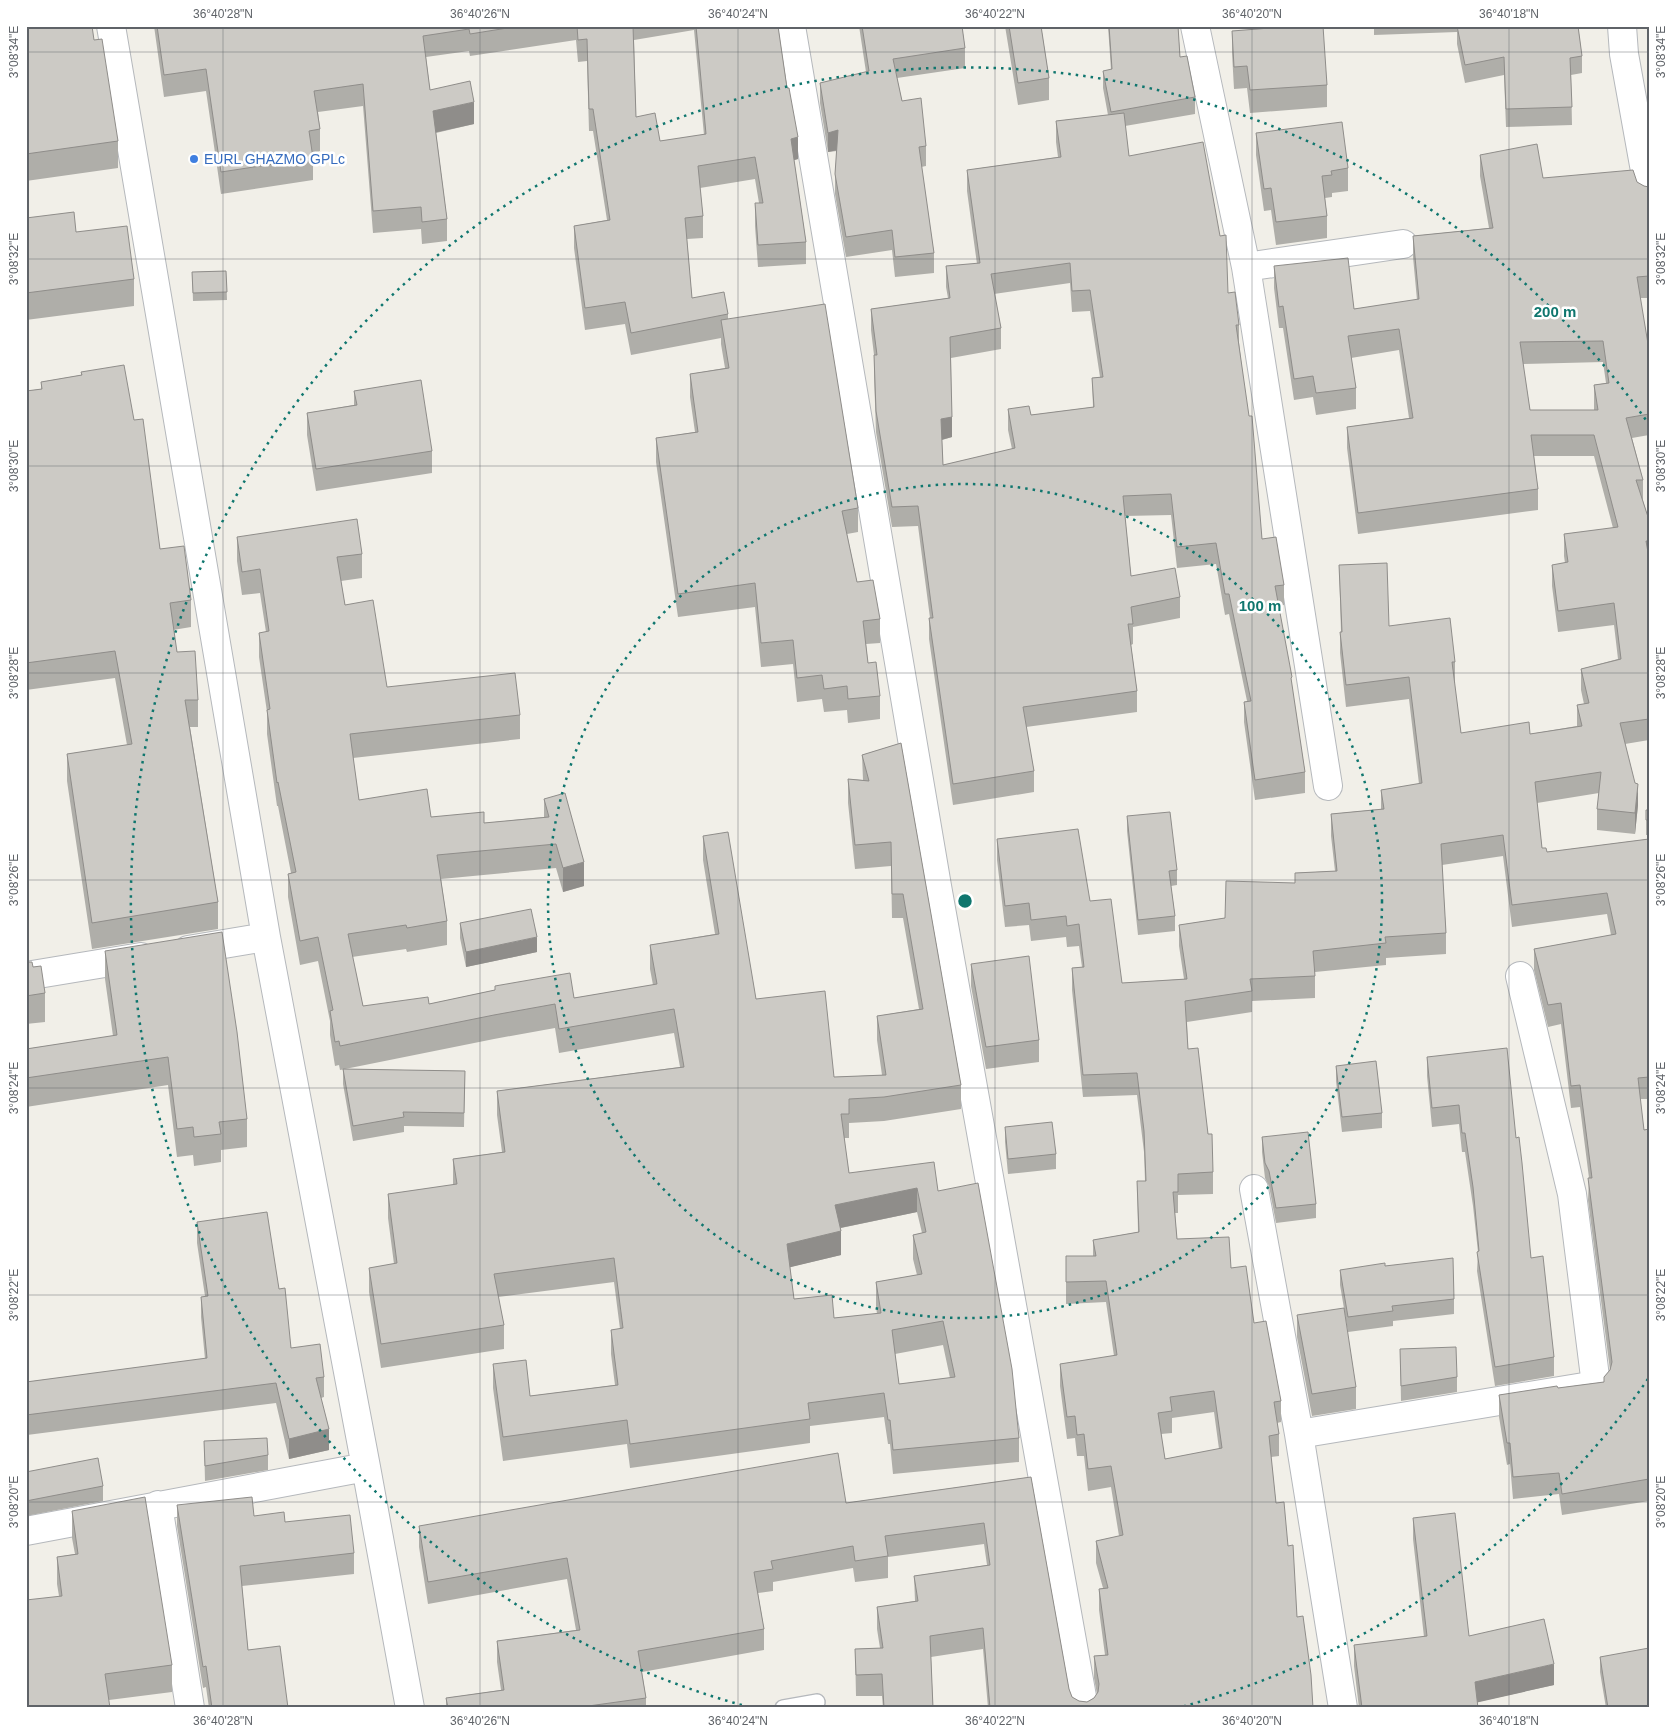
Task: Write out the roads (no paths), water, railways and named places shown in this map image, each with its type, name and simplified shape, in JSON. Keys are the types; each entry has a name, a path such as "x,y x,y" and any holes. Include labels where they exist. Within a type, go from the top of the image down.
{"street":[{"path":"112,26 266,937 410,1708"},
{"path":"791,26 937,886 1084,1708"},
{"path":"1195,26 1246,267 1328,786"},
{"path":"1622,26 1624,54 1649,193"},
{"path":"1246,267 1403,244"},
{"path":"26,976 266,937"},
{"path":"1299,1434 1596,1385 1572,1194 1520,976"},
{"path":"1254,1189 1299,1434 1343,1708"},
{"path":"26,1531 366,1467"},
{"path":"158,1505 190,1708"}],"lane":[{"path":"783,1708 817,1702"}],"place":[{"name":"EURL GHAZMO GPLc","path":"194,159"}]}
